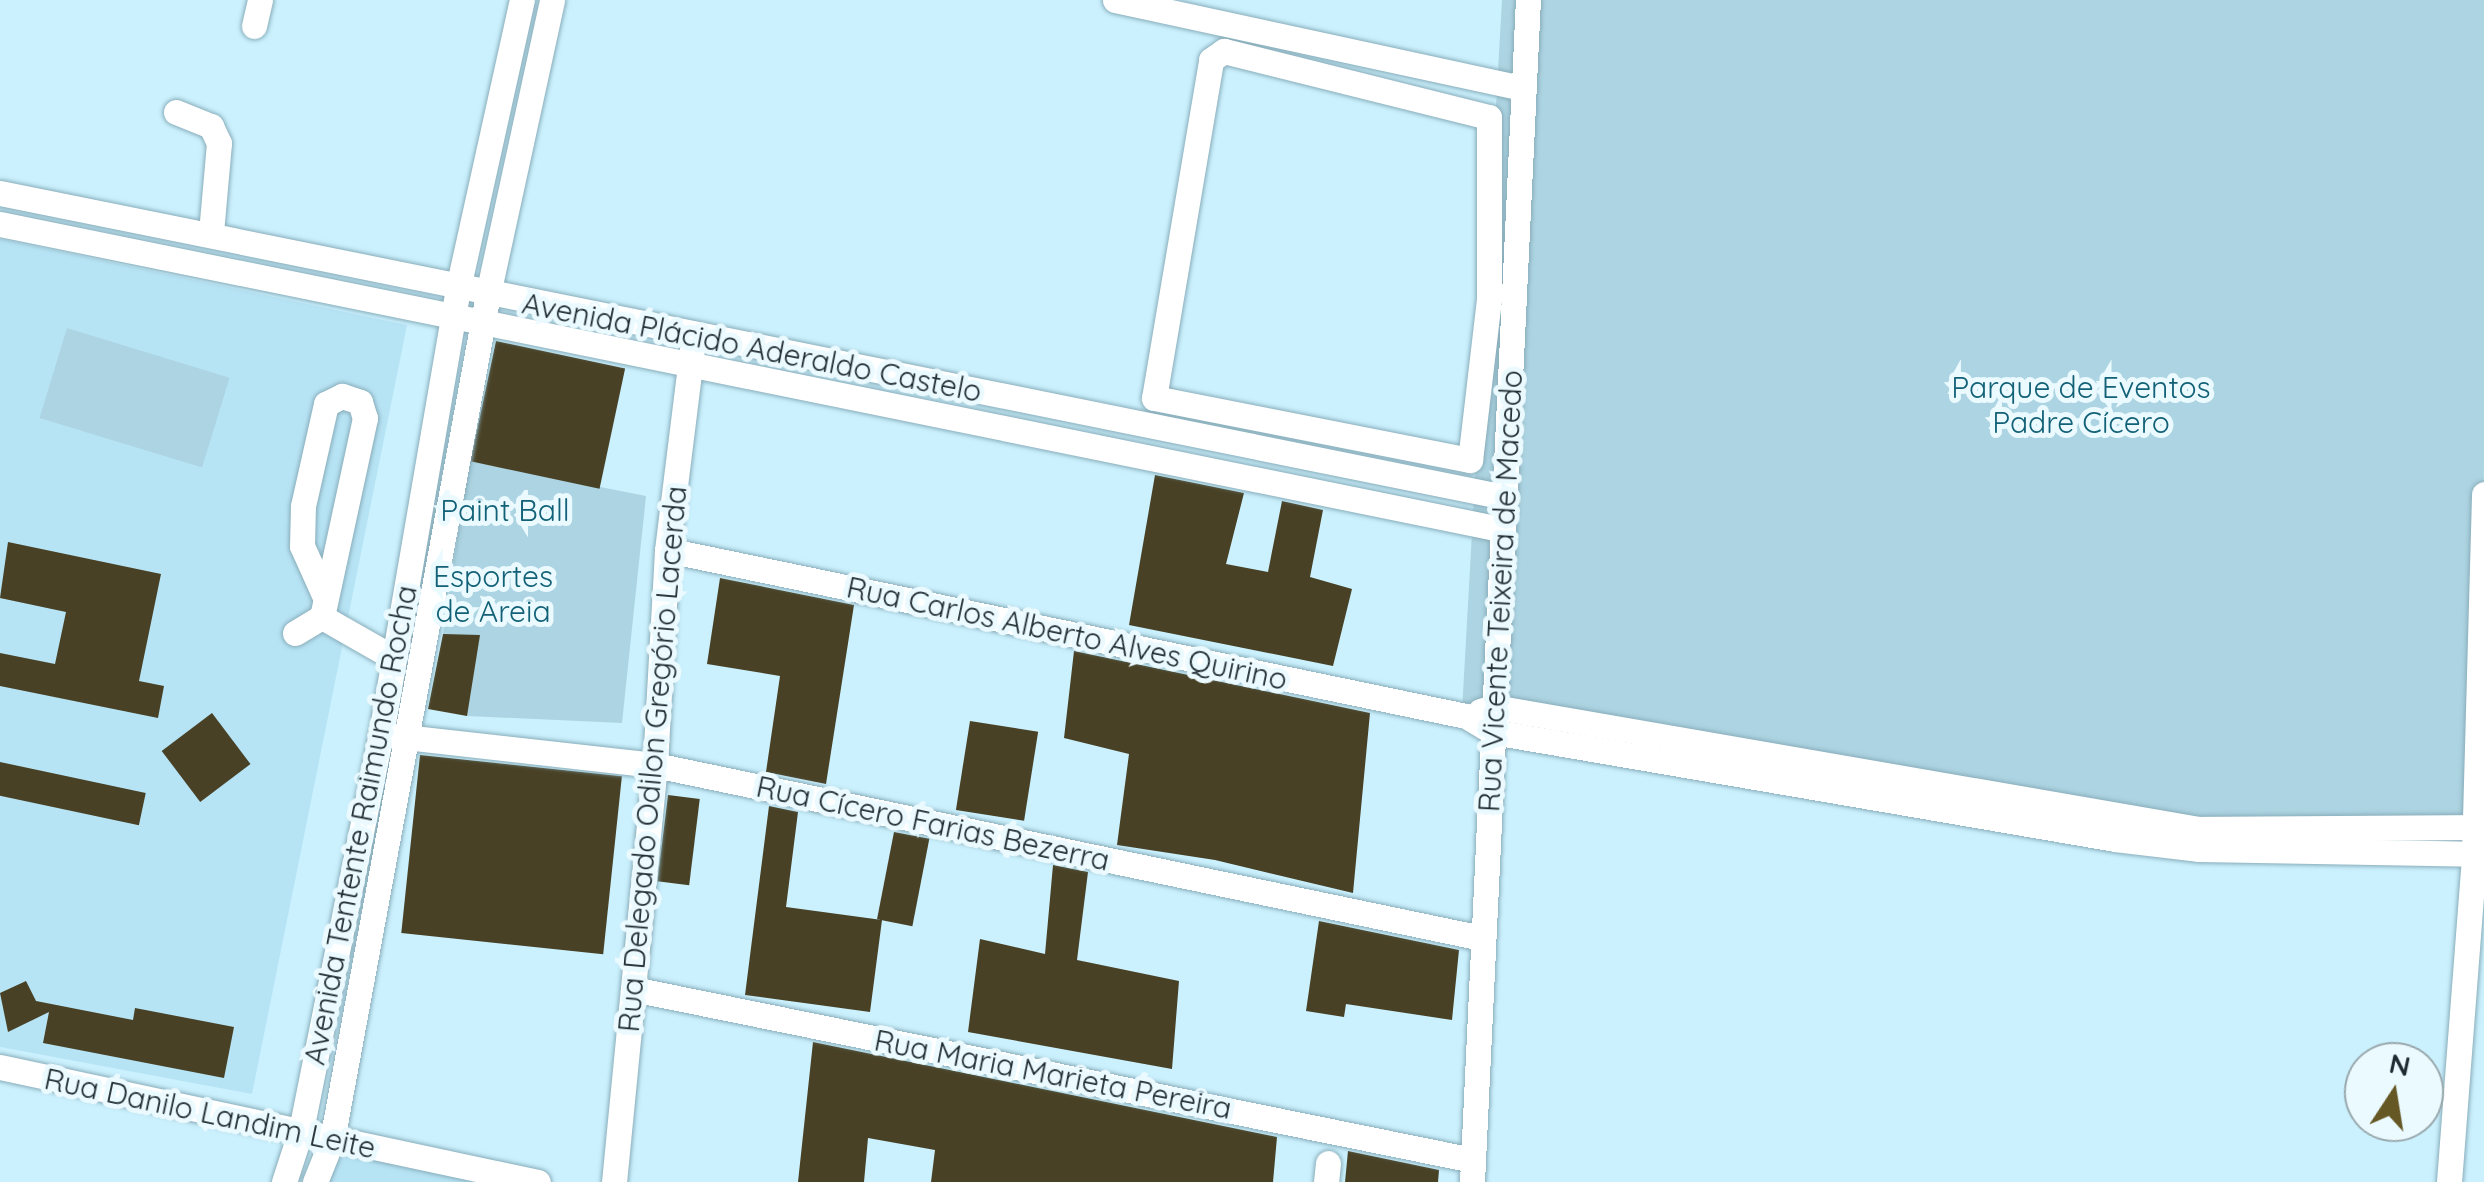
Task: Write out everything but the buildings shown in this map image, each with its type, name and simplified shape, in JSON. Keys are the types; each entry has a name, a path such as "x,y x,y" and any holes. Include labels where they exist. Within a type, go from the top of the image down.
{"street":[{"path":"254,26 260,0"},
{"name":"Avenida Tentente Raimundo Rocha","path":"284,1182 301,1130 381,734 458,288 522,0"},
{"name":"Avenida Tentente Raimundo Rocha","path":"315,1182 332,1140 410,738 488,294 552,0"},
{"path":"1115,0 1523,88"},
{"name":"Rua Vicente Teixeira de Macedo","path":"1473,1171 1528,0"},
{"path":"1216,53 1486,112 1489,299 1470,460 1154,398 1216,53"},
{"path":"503,84 532,90"},
{"path":"176,112 211,126 219,143 211,232"},
{"name":"Avenida Plácido Aderaldo Castelo","path":"0,193 211,232 458,288 1505,496"},
{"name":"Avenida Plácido Aderaldo Castelo","path":"0,224 453,320 1501,529"},
{"path":"1489,299 1516,301"},
{"name":"Rua Delegado Odilon Gregório Lacerda","path":"614,1182 655,765 667,550 694,336"},
{"path":"295,634 324,607 365,418 360,402 342,396 326,404 304,506 302,546 324,607 394,658"},
{"path":"1146,457 1153,428"},
{"path":"2449,1182 2474,854 2484,494"},
{"name":"Rua Carlos Alberto Alves Quirino","path":"667,550 1494,719"},
{"path":"1494,719 1988,807 2221,840 2474,854"},
{"name":"Rua Cícero Farias Bezerra","path":"381,734 655,765 1482,938"},
{"path":"2221,840 2474,827"},
{"name":"Rua Maria Marieta Pereira","path":"632,989 1473,1171"},
{"name":"Rua Danilo Landim Leite","path":"0,1067 538,1182"}],"shaded area":[{"path":"0,239 407,325 252,1094 0,1047"},
{"path":"338,1152 483,1182 328,1182"}],"green space":[{"name":"Parque de Eventos Padre Cícero","path":"1502,0 2484,0 2484,470 2472,825 2241,832 1462,711"},
{"path":"67,328 230,378 202,468 40,418"},
{"path":"469,461 646,496 622,723 467,716 443,634"}],"park label":[{"name":"Paint Ball","path":"505,510"},
{"name":"Esportes de Areia","path":"493,593"}]}
